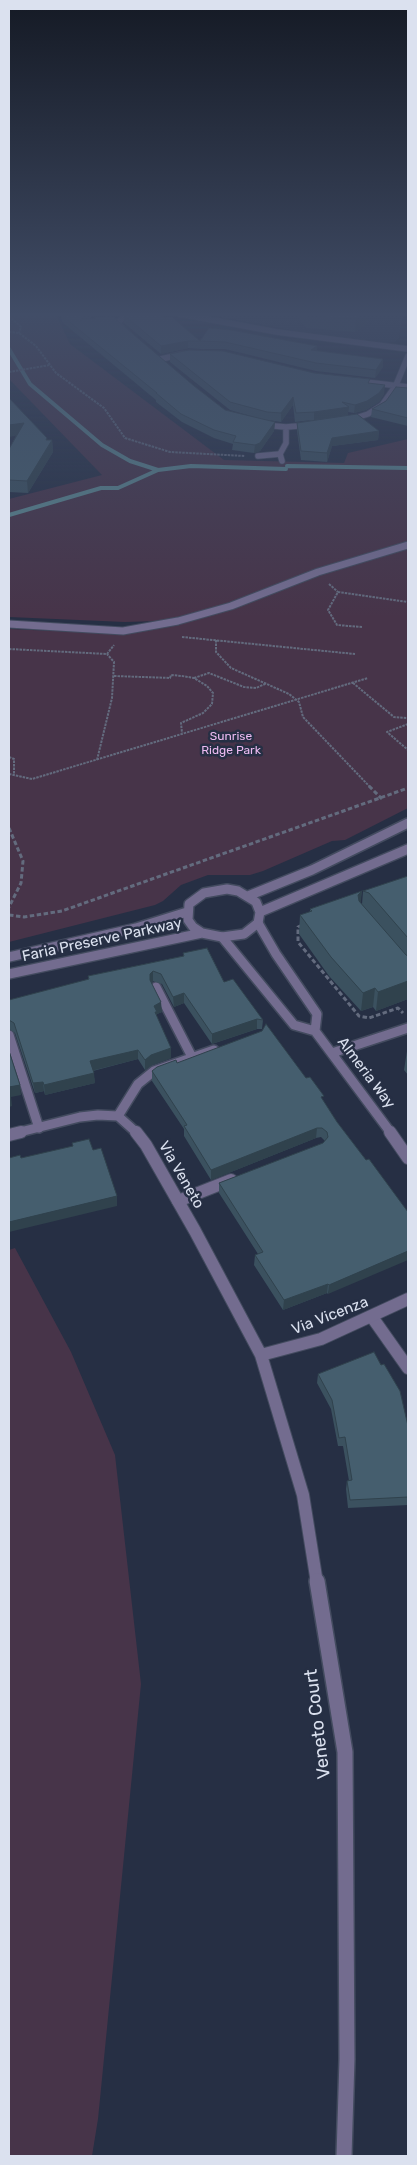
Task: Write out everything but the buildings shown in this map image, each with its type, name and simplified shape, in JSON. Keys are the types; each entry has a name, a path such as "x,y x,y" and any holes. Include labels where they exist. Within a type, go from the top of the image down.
{"street":[{"path":"345,421 362,415"},
{"path":"257,423 286,427 314,425"},
{"path":"258,456 281,458 286,443 286,427"},
{"path":"9,624 123,631 178,621 232,606 318,572 408,545"},
{"path":"248,896 312,870 408,823"},
{"path":"260,912 408,848"},
{"path":"222,937 294,1025 315,1031 318,1014 276,954 258,923 260,912 256,902 248,896 227,889 204,893 189,904 187,912 188,920 202,933 222,937 244,934 258,923"},
{"name":"Faria Preserve Parkway","path":"9,957 136,928 187,912"},
{"name":"Faria Preserve Parkway","path":"9,974 202,933"},
{"path":"156,987 192,1057"},
{"path":"332,1053 408,1028"},
{"name":"Almeria Way","path":"315,1031 367,1098 408,1158"},
{"path":"9,1036 39,1128"},
{"path":"9,1135 80,1117 98,1115 118,1116 138,1084 154,1071 226,1046"},
{"name":"Via Veneto","path":"118,1116 134,1130 146,1145 261,1355"},
{"path":"178,1201 240,1176"},
{"name":"Via Vicenza","path":"261,1355 321,1339 408,1300"},
{"path":"372,1317 408,1368"},
{"name":"Veneto Court","path":"261,1355 303,1495 344,1752 347,2059 344,2156"}],"path":[{"path":"109,415 120,433 133,442 170,452 258,456"},
{"path":"362,627 337,625 328,610 338,592 408,602"},
{"path":"178,636 356,654"},
{"path":"216,640 214,648 222,661 241,674 290,694 302,708 303,717 382,799"},
{"path":"9,649 107,654 114,662 112,698 97,760"},
{"path":"107,654 111,650"},
{"path":"194,678 209,673 249,688 266,684"},
{"path":"114,676 170,678 171,675 176,675 194,678 210,688 213,699 210,707 181,723 182,733"},
{"path":"9,774 32,779 368,678"},
{"path":"352,682 394,718 408,718"},
{"path":"408,724 387,732 408,750"},
{"path":"9,757 14,759 14,774"},
{"path":"9,915 24,917 62,910 382,799 408,788"},
{"path":"9,828 23,861 22,883 9,907"},
{"path":"306,924 298,927 298,942 359,1016 369,1018 398,1008 403,1014"}],"green space":[{"path":"44,415 164,415 224,460 344,463 348,453 408,439 408,542 362,555 187,617 158,621 125,622 9,617 9,499 102,475"},
{"name":"Sunrise Ridge Park","path":"408,548 408,808 345,840 332,841 263,871 250,875 208,875 181,885 163,901 155,905 9,942 9,629 126,634 221,612 315,576"},
{"path":"15,1248 71,1352 115,1455 141,1684 98,2119 92,2156 9,2156 9,1250"}],"waterway":[{"path":"67,415 102,445 130,461 158,470"},
{"path":"158,470 191,466 286,469"},
{"path":"287,466 408,468"},
{"path":"9,515 101,488 118,488 158,470"}]}
